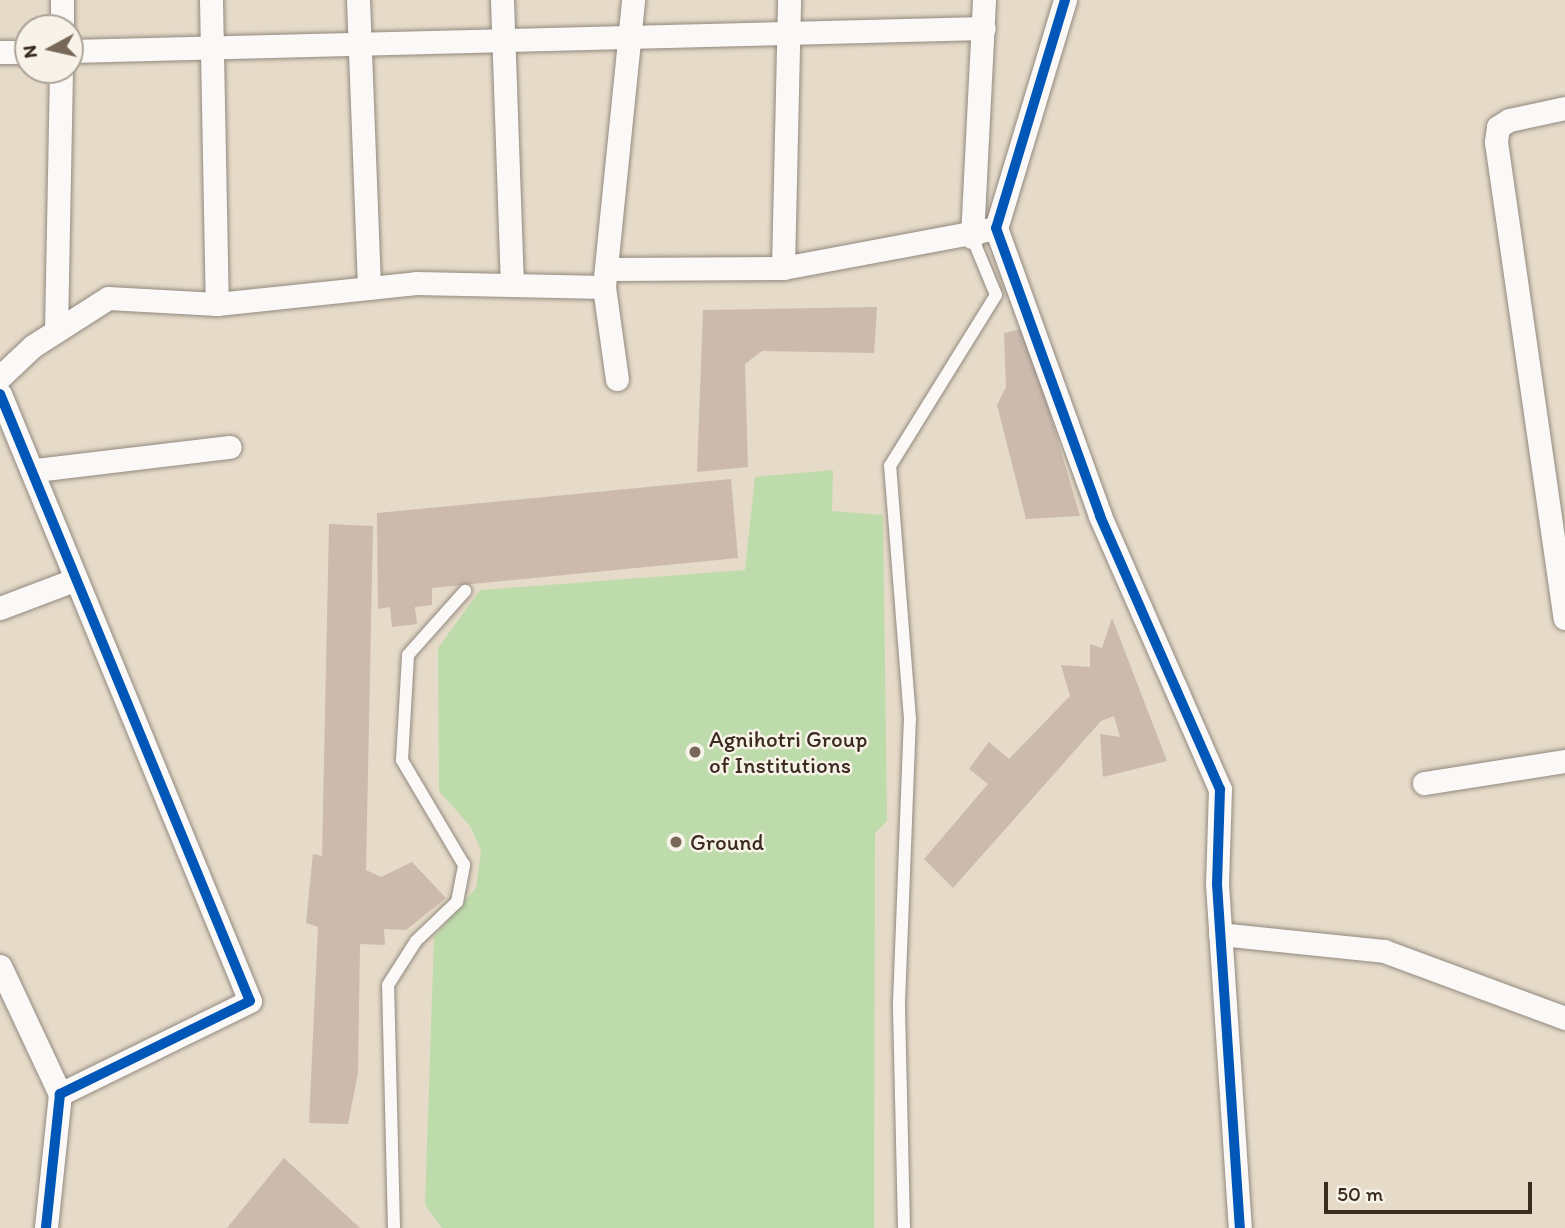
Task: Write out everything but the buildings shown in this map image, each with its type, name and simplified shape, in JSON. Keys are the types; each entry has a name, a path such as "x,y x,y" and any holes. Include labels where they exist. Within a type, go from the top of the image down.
{"street":[{"path":"211,0 217,304"},
{"path":"358,0 369,288"},
{"path":"502,0 512,285"},
{"path":"617,379 606,278 632,39 633,0"},
{"path":"783,268 789,0"},
{"path":"972,237 984,0"},
{"path":"1065,0 996,228 1100,516 1220,789 1220,934 1240,1228"},
{"path":"84,51 503,44 788,31 984,28"},
{"path":"56,331 61,84"},
{"path":"1565,108 1509,120 1498,127 1496,142 1565,618"},
{"path":"0,377 56,331 108,298 217,304 369,288 512,285 783,268 972,237 996,228"},
{"path":"0,394 36,470 74,580 250,1001 60,1094"},
{"path":"36,470 230,447"},
{"path":"0,607 74,580"},
{"path":"1424,783 1565,761"},
{"path":"1220,934 1384,951 1565,1018"},
{"path":"0,966 60,1094 46,1228"}],"lane":[{"path":"904,1228 899,1003 910,719 890,466 996,295 972,237"},
{"path":"394,1228 388,985 415,941 457,902 464,865 402,760 408,655 465,591"}],"green space":[{"name":"Ground","path":"833,470 832,511 883,515 887,821 875,833 874,1228 442,1228 425,1205 434,937 476,888 481,850 470,826 439,791 438,648 480,590 745,570 755,477"}],"cycle path":[{"path":"1065,0 996,228 1100,516 1220,789 1217,884 1240,1228"},
{"path":"0,394 250,1001 60,1094 46,1228"}],"place":[{"name":"Agnihotri Group of Institutions","path":"695,752"},
{"name":"Ground","path":"676,842"}]}
